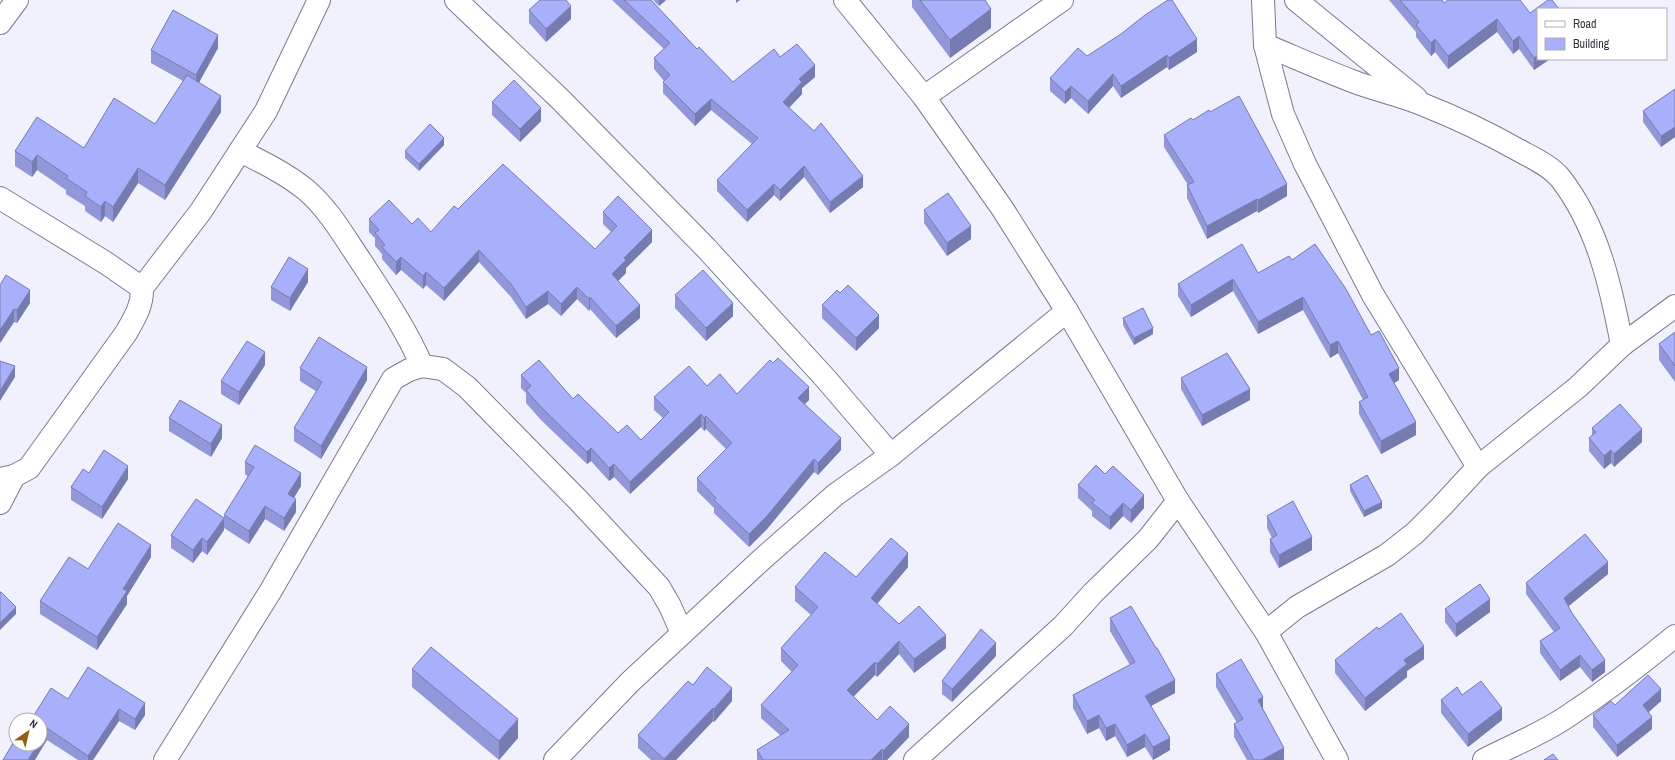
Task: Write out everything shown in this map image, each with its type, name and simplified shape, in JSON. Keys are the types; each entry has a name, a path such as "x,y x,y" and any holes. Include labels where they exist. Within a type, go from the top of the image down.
{"street":[{"path":"0,23 17,0"},
{"path":"0,503 7,478 29,468 126,333 137,312 142,298 142,288 201,211 266,111 319,0"},
{"path":"456,0 561,100 706,248 826,379 891,455"},
{"path":"845,0 924,96 1002,208 1067,311 1178,501 1266,632 1337,760"},
{"path":"924,96 1062,0"},
{"path":"1263,0 1266,45 1283,114 1304,164 1373,295 1478,467"},
{"path":"1296,0 1423,104"},
{"path":"1266,45 1351,80 1423,104 1541,162 1560,178 1591,231 1603,262 1613,298 1622,345"},
{"path":"240,151 277,169 305,190 326,211 384,296 410,340 422,366"},
{"path":"0,198 106,263 142,288"},
{"path":"1266,632 1297,607 1387,555 1415,533 1478,467 1578,387 1622,345 1675,306"},
{"path":"555,760 630,682 760,561 835,495 891,455 1067,311"},
{"path":"165,760 270,592 394,379 409,370 422,366 443,369 467,387 579,501 659,587 670,606 682,633"},
{"path":"915,760 1063,626 1093,593 1148,539 1178,501"},
{"path":"1484,760 1519,743 1564,718 1649,657 1675,636"}],"building":[{"path":"540,0 566,0 571,6 546,29 529,10"},
{"path":"624,0 651,0 697,49 699,47 733,82 774,49 780,57 797,44 815,65 799,79 802,82 783,102 814,131 821,123 863,176 830,202 804,166 780,190 774,184 747,210 717,180 758,138 711,99 695,114 663,82 670,75 654,58 670,43"},
{"path":"920,0 985,0 991,9 950,40"},
{"path":"1168,0 1172,0 1197,39 1169,58 1167,55 1121,86 1113,74 1088,101 1071,86 1065,92 1050,78 1078,48 1087,56 1121,34 1145,15"},
{"path":"1400,0 1442,0 1444,3 1448,0 1520,0 1530,13 1548,0 1552,0 1558,8 1537,8 1537,56 1534,58 1519,36 1513,41 1497,19 1448,56 1435,39 1431,43 1416,25 1419,22"},
{"path":"173,10 218,35 196,75 151,50"},
{"path":"187,75 221,96 165,185 138,168 113,207 105,201 101,207 85,196 87,192 66,178 68,176 37,155 32,162 15,151 37,117 84,148 114,98 155,124"},
{"path":"514,80 541,108 520,129 492,102"},
{"path":"1675,89 1675,127 1661,136 1643,111"},
{"path":"1239,96 1287,184 1207,226 1187,185 1194,182 1164,135 1191,118 1193,120 1209,110 1210,112"},
{"path":"430,124 444,138 419,164 405,151"},
{"path":"503,164 595,249 617,226 603,212 618,196 652,230 624,258 626,260 612,274 640,305 616,326 590,297 589,299 577,287 561,304 548,291 526,307 511,284 479,250 444,288 426,272 423,276 401,257 396,262 382,247 385,245 375,233 379,230 369,219 389,200 412,224 418,218 431,232 454,206 458,209"},
{"path":"948,193 971,226 947,243 924,210"},
{"path":"1242,244 1258,273 1289,256 1292,260 1315,244 1346,289 1371,335 1379,331 1399,368 1389,374 1416,422 1381,441 1359,402 1368,397 1338,341 1330,345 1303,297 1258,322 1233,279 1191,305 1178,284"},
{"path":"289,257 308,269 290,298 271,287"},
{"path":"703,270 733,303 706,328 675,295"},
{"path":"6,275 30,290 17,310 14,309 0,330 0,285"},
{"path":"848,285 879,315 856,338 822,305 837,290 840,293"},
{"path":"1143,308 1153,328 1134,338 1123,318"},
{"path":"1675,332 1675,366 1659,344"},
{"path":"319,337 367,367 321,446 294,428 322,382 300,368"},
{"path":"247,341 265,352 239,392 221,381"},
{"path":"1227,353 1250,389 1202,415 1181,378"},
{"path":"778,358 809,387 798,398 841,438 818,463 814,459 767,516 749,534 714,500 716,498 697,478 732,443 706,416 704,418 701,414 630,482 614,464 609,468 591,448 587,452 541,407 526,390 531,386 521,375 539,360 573,399 578,394 618,433 627,425 641,440 669,412 654,397 689,366 707,386 720,374 737,394 770,360 773,363"},
{"path":"0,361 15,366 0,391"},
{"path":"180,400 222,425 211,444 169,418"},
{"path":"1620,404 1642,429 1614,454 1611,450 1604,456 1589,438 1596,432 1592,428"},
{"path":"255,445 301,473 288,494 296,499 284,518 265,506 249,531 224,515 254,467 245,462"},
{"path":"104,450 128,466 102,507 71,487 83,469 89,473"},
{"path":"1096,465 1105,474 1113,466 1144,495 1131,510 1123,503 1110,517 1092,503 1095,500 1078,485"},
{"path":"1367,475 1382,502 1364,511 1350,485"},
{"path":"196,499 224,518 207,542 202,538 193,550 171,535"},
{"path":"1293,501 1312,537 1279,555 1270,539 1277,535 1267,516"},
{"path":"118,523 151,545 123,589 127,591 97,637 40,601 69,557 88,569"},
{"path":"1585,534 1608,562 1564,598 1572,613 1605,660 1592,670 1580,655 1560,670 1540,641 1560,628 1526,583"},
{"path":"891,538 908,553 871,598 899,624 919,606 946,635 914,659 899,641 877,664 875,662 847,690 877,720 890,706 909,724 883,751 882,749 871,760 763,760 757,750 789,730 761,705 798,665 781,648 818,607 795,587 825,552 856,577"},
{"path":"1480,584 1490,599 1456,624 1445,609"},
{"path":"0,592 16,607 0,623"},
{"path":"1131,606 1175,680 1145,696 1170,738 1153,747 1145,734 1127,745 1115,724 1106,728 1099,715 1087,721 1073,695 1135,662 1110,618"},
{"path":"1401,613 1424,646 1404,660 1407,664 1365,698 1335,660 1377,627 1379,629"},
{"path":"981,629 996,643 952,689 942,681"},
{"path":"431,647 518,719 499,741 412,669"},
{"path":"1241,659 1263,697 1258,700 1284,748 1262,760 1254,760 1234,724 1243,719 1216,674"},
{"path":"88,667 145,703 135,719 119,709 88,756 48,729 48,712 36,712 51,688 68,699"},
{"path":"707,667 732,688 714,709 713,708 664,759 638,735 688,681 693,685"},
{"path":"1648,675 1661,689 1643,705 1652,717 1617,745 1593,715 1611,701 1615,705"},
{"path":"1481,681 1502,708 1468,734 1441,700 1457,687 1462,695"},
{"path":"8,752 33,752 28,760 3,760"},
{"path":"1553,754 1558,760 1544,760"}]}
